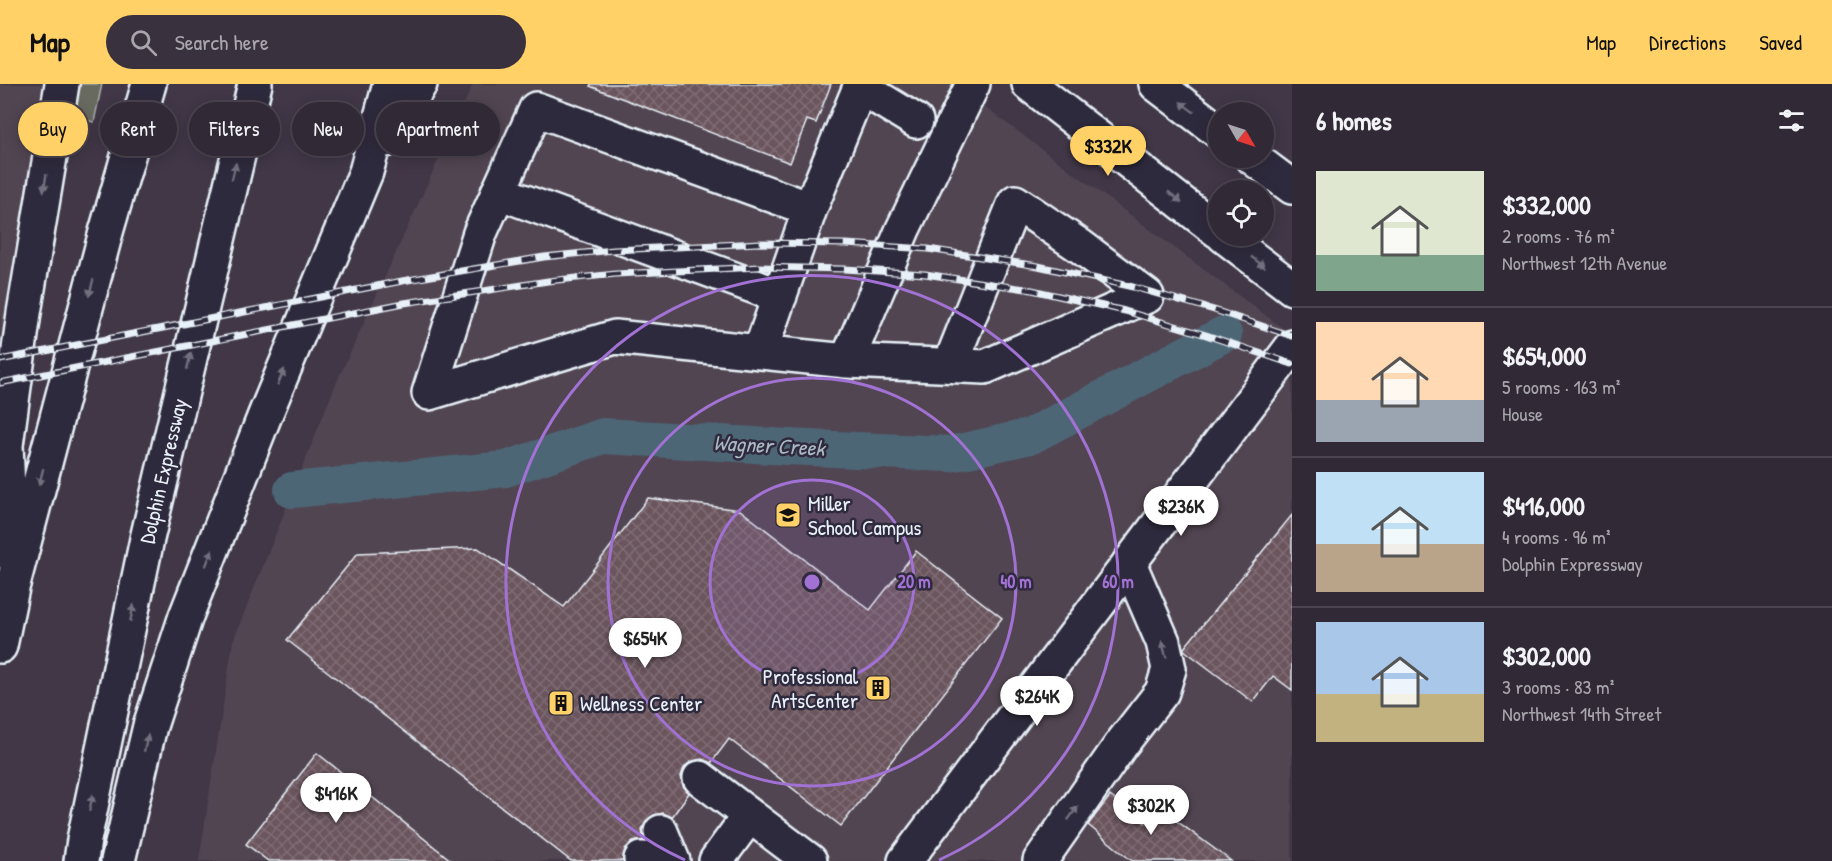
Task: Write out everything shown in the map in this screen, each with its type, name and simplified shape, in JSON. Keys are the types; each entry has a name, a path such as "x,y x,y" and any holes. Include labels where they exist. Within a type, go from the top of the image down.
{"main road":[{"path":"12,588 6,445 24,313 62,84"},
{"path":"106,231 133,84"},
{"path":"0,646 12,588 106,231 149,84"},
{"name":"Dolphin Expressway","path":"81,861 147,539 255,84"},
{"path":"118,861 150,726 186,616 270,404 366,172 390,84"},
{"path":"366,172 420,84"},
{"path":"847,361 903,229 973,84"},
{"path":"1029,84 1208,223"},
{"path":"1156,84 1208,123"},
{"path":"760,352 810,209 860,87 916,121"},
{"path":"810,209 536,109 480,233 429,393 615,337 847,361 986,367 1147,297 1080,246 1015,202 950,365"},
{"path":"1266,168 1292,187"},
{"path":"498,192 780,296"},
{"path":"1237,246 1292,288"},
{"path":"904,861 1292,347"},
{"path":"1040,861 1123,742 1162,692 1169,669 1163,642 1129,563"},
{"path":"705,783 810,861"},
{"path":"716,861 749,816"}],"shaded area":[{"path":"0,84 44,84 41,102 18,102 18,156 33,156 0,361"},
{"path":"78,84 102,84 94,122 88,121 88,102 76,102"},
{"name":"Miller School Campus","path":"473,84 954,84 1292,335 1292,861 199,861 233,641 334,388 440,156 500,156 500,102 465,102"}],"building":[{"path":"591,84 831,84 816,123 807,120 790,163 590,86"},
{"name":"Wellness Center","path":"648,498 740,510 870,610 916,551 1002,618 841,826 729,739 711,763 702,759 685,766 681,776 683,786 689,793 672,817 663,813 647,820 642,830 644,840 633,842 625,849 623,861 571,861 287,640 358,553 478,548 564,607"},
{"path":"1292,515 1292,690 1273,676 1253,702 1184,648"},
{"path":"317,753 452,861 268,861 246,844"},
{"path":"1110,796 1145,823 1159,808 1231,861 1132,861 1088,825"}],"waterway":[{"name":"Wagner Creek","path":"292,490 506,469 603,436 950,454 1031,436 1224,334"}],"railway":[{"path":"0,360 402,281 544,257 614,250 760,243 846,244 928,249 1038,266 1133,287 1214,310 1292,336"},
{"path":"0,383 404,303 548,281 616,274 759,267 925,274 1032,290 1125,311 1292,364"}],"place":[{"name":"Miller School Campus","path":"788,515"},
{"name":"Professional ArtsCenter","path":"878,688"},
{"name":"Wellness Center","path":"561,703"}]}
